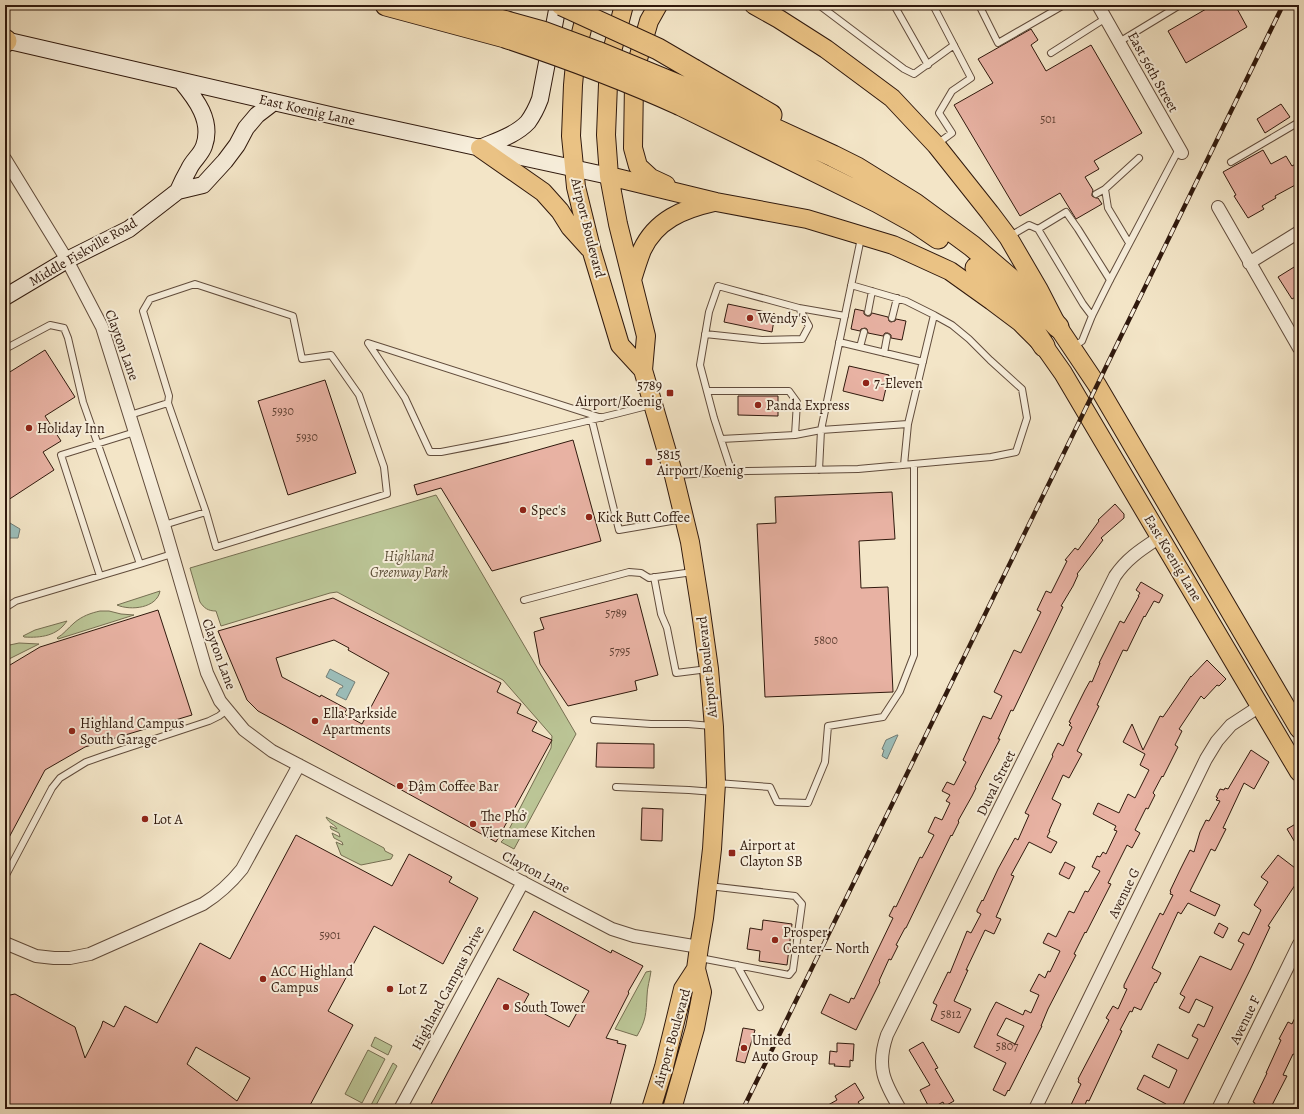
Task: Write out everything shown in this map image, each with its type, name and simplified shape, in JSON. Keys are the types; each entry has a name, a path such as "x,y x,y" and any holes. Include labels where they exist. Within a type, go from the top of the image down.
{"highway":[{"path":"386,5 506,30 543,32 687,88 833,156 857,168 915,204 972,246 1020,287 1058,327"},
{"path":"448,5 506,30"},
{"path":"562,5 658,49 687,88 871,198 916,223 958,252 1019,308 1044,346"}],"main road":[{"path":"558,5 540,99 534,112 528,122 519,129 480,148 543,192 560,212 570,227 592,252"},
{"name":"Airport Boulevard","path":"588,5 576,53 573,85 571,136 573,168 577,195 592,252 620,345 643,370"},
{"name":"Airport Boulevard","path":"624,5 610,59 606,135 609,176 618,224 646,336 643,370 674,476 695,572 709,669 714,727 716,787 708,886 697,958 683,989 664,1067 651,1109"},
{"path":"658,5 649,21 638,59 634,83 633,148 638,166 651,178 669,186 716,202"},
{"name":"East Koenig Lane","path":"754,5 826,49 892,98 936,145 990,213 1008,237 1039,290 1058,327 1097,385 1299,728"},
{"name":"East Koenig Lane","path":"5,41 609,176"},
{"name":"Middle Fiskville Road","path":"178,191 189,168 199,156 205,145 207,132 204,116 195,98 181,81"},
{"name":"Middle Fiskville Road","path":"5,297 67,260 129,229 178,191 203,186 237,145 246,128 257,115 274,102"},
{"path":"609,176 716,202"},
{"path":"632,281 641,252 647,240 656,228 680,212 700,205 716,202"},
{"name":"East Koenig Lane","path":"716,202 806,219 892,245 950,271 1020,322 1044,346 1063,373 1299,772"},
{"name":"Airport Boulevard","path":"672,1109 696,1028 702,992 697,958"}],"street":[{"name":"East 56th Street","path":"1098,5 1181,151"},
{"name":"Clayton Lane","path":"5,159 67,260 102,327 164,525 207,673 220,702 244,730 272,751 612,929 697,958"},
{"path":"1218,207 1249,263 1298,343"},
{"path":"1249,263 1299,232"},
{"name":"Duval Street","path":"900,1109 888,1089 883,1074 881,1059 887,1035 1115,576 1133,555 1160,537"},
{"name":"Avenue G","path":"1035,1109 1206,759 1217,741 1232,725 1260,706"},
{"path":"5,943 36,956 70,958 90,954 203,904 213,898 230,884 242,869 299,765"},
{"name":"Highland Campus Drive","path":"400,1109 522,882"},
{"name":"Avenue F","path":"1218,1109 1299,944"}],"lane":[{"path":"820,5 904,69 914,74 954,45"},
{"path":"894,5 928,64"},
{"path":"933,5 971,78 952,91 939,113 952,133 936,145"},
{"path":"979,5 998,43 1064,5"},
{"path":"1119,42 1180,5"},
{"path":"1051,53 1106,18"},
{"path":"1231,162 1299,122"},
{"path":"1072,348 1082,341 1092,316 1129,243 1181,151"},
{"path":"1096,194 1105,189 1139,158"},
{"path":"1105,189 1108,208 1129,243"},
{"path":"1038,229 1068,211 1110,280"},
{"path":"1008,237 1029,225 1038,229 1083,304 1092,316"},
{"path":"819,470 821,430 861,235"},
{"path":"195,284 293,316 302,359 331,355 359,395 384,467 387,494 216,547 206,512 168,403 169,396 143,311 150,299 195,284"},
{"path":"674,476 747,471 858,469 991,458 1016,452 1027,418 1022,389 952,325 906,301 851,285"},
{"path":"732,473 700,365 710,312 718,286 799,308 845,316"},
{"path":"868,312 872,291"},
{"path":"892,318 897,298"},
{"path":"705,334 762,340 802,339 809,326 799,308"},
{"path":"904,465 908,424 934,315"},
{"path":"5,350 50,325 64,328 68,338 83,402 140,564"},
{"path":"860,347 864,332"},
{"path":"884,352 888,337"},
{"path":"839,342 923,362"},
{"path":"602,418 368,343 406,398 430,452 459,449 592,421 653,405"},
{"path":"707,391 789,391 797,402 795,435"},
{"path":"130,415 168,403"},
{"path":"592,421 619,530 684,519"},
{"path":"721,439 795,435 821,430 908,424"},
{"path":"100,576 60,455 135,432"},
{"path":"616,787 688,790 716,787 770,787 777,802 808,803 825,762 828,726 883,718 900,692 914,655 914,464"},
{"path":"164,525 206,512"},
{"path":"5,608 16,602 172,554"},
{"path":"524,600 629,572 641,573 649,578 695,572"},
{"path":"654,577 661,614 667,628 676,673 709,669"},
{"path":"5,877 52,788 60,778 92,760 209,720 219,716 227,710"},
{"path":"594,720 651,724 688,724 714,727"},
{"path":"697,958 789,975 793,970 802,904 795,896 708,886"},
{"path":"737,965 760,1007"}],"green space":[{"name":"Highland Greenway Park","path":"436,495 576,734 514,849 501,842 504,839 551,748 552,736 503,680 337,592 221,626 216,611 206,609 200,602 190,568"},
{"path":"160,591 158,597 154,601 143,607 129,608 117,605"},
{"path":"100,611 134,615 58,639 57,638 80,618"},
{"path":"67,621 58,630 48,635 36,637 23,636 35,630"},
{"path":"19,643 39,644 5,661 5,646"},
{"path":"326,817 384,848 385,851 393,855 391,859 361,865 341,855 336,842 343,845 342,842 334,838 332,833 340,837 339,833 331,829 330,826 337,829"},
{"path":"651,971 647,990 645,1017 637,1036 615,1029 646,972"},
{"path":"375,1037 392,1046 388,1055 371,1046"},
{"path":"368,1050 385,1059 362,1103 345,1094"},
{"path":"393,1063 397,1066 374,1109 370,1107"}],"water":[{"path":"5,520 20,529 18,538 8,538 5,533"},
{"path":"330,669 355,682 346,700 336,695 343,686 326,677"},
{"path":"897,735 887,759 882,756 884,750 882,749 886,740"}],"building":[{"path":"1213,5 1235,5 1247,27 1186,63 1168,31"},
{"path":"1031,29 1038,40 1031,45 1046,71 1091,45 1142,133 1094,161 1099,169 1085,177 1093,190 1092,196 1098,198 1102,204 1076,219 1060,193 1020,216 954,105 993,83 978,59"},
{"path":"1281,104 1290,117 1265,133 1257,119"},
{"path":"1263,150 1271,164 1286,156 1292,166 1299,162 1299,183 1275,196 1276,198 1262,206 1264,209 1248,218 1234,196 1236,195 1223,172"},
{"path":"1299,264 1299,295 1292,299 1278,277"},
{"name":"Wendy's","path":"728,304 775,314 772,332 724,322"},
{"name":"7-Eleven","path":"855,309 864,311 864,314 867,316 870,316 872,313 888,317 889,321 891,322 895,321 896,319 906,321 902,340 891,338 891,335 888,333 885,333 883,336 868,333 867,329 865,328 861,329 860,331 851,329"},
{"name":"Holiday Inn","path":"45,350 75,397 45,416 61,441 43,452 54,470 5,502 5,375"},
{"name":"7-Eleven","path":"849,366 889,375 883,401 843,391"},
{"path":"325,380 356,473 288,495 258,401"},
{"name":"Panda Express","path":"738,396 778,396 778,416 738,415"},
{"name":"Spec's","path":"573,440 601,541 492,571 441,488 417,495 414,485"},
{"path":"892,492 895,539 859,541 861,588 888,587 893,692 765,697 757,524 776,523 775,497"},
{"path":"1115,504 1124,514 1124,518 1101,538 1103,540 1077,574 1078,575 1073,586 1061,606 1063,607 1015,707 1013,711 1011,710 998,739 1000,739 906,928 896,945 898,946 891,960 889,959 879,981 880,982 856,1030 821,1013 830,994 849,1003 851,998 854,999 893,918 889,916 894,906 896,907 920,857 922,858 934,835 928,832 935,817 942,820 950,803 946,801 950,795 942,791 947,782 954,785 966,762 963,760 983,716 991,719 1002,696 994,692 1014,650 1021,653 1041,612 1037,610 1046,591 1051,593 1067,561 1065,560 1075,548 1078,550 1099,521 1098,520"},
{"path":"1141,582 1163,595 1159,603 1154,601 1145,617 1144,616 1127,651 1123,650 1097,705 1099,706 1077,751 1082,754 1069,778 1063,775 1052,799 1061,804 1047,837 1057,842 1051,853 1029,842 1011,875 1014,876 996,917 1001,919 994,934 985,930 966,970 968,970 954,1001 971,1009 959,1033 931,1020 937,1005 933,1003 948,972 950,973 967,931 971,933 981,914 977,912 977,910 982,900 983,901 998,869 1015,838 1018,840 1029,815 1025,813 1058,743 1063,746 1072,727 1069,725 1071,723 1069,722 1085,690 1090,681 1092,682 1099,663 1120,621 1124,623 1139,596 1140,593 1136,590"},
{"path":"637,594 658,675 635,681 637,690 568,706 540,664 534,632 544,629 540,618"},
{"name":"Ella Parkside Apartments","path":"333,598 501,683 497,692 521,704 517,713 537,722 532,731 552,740 496,842 258,711 247,700 218,631","holes":["334,640 349,648 348,650 389,673 362,724 344,714 347,709 282,677 276,658"]},
{"name":"Highland Campus South Garage","path":"158,610 192,715 85,747 45,770 5,845 5,668 40,647"},
{"path":"1207,660 1226,679 1219,686 1217,685 1204,699 1201,696 1179,729 1182,731 1175,745 1178,747 1153,793 1155,795 1148,809 1146,808 1135,830 1140,833 1132,848 1127,845 1108,883 1111,884 1074,954 1076,955 1048,1009 1042,1026 1005,1096 993,1090 1006,1063 974,1047 996,1002 1023,1015 1025,1010 1031,1013 1039,995 1030,991 1039,974 1045,978 1048,971 1050,972 1060,951 1043,943 1048,933 1056,937 1069,911 1074,913 1085,891 1088,892 1100,871 1092,867 1097,856 1100,857 1103,852 1106,854 1117,831 1114,830 1116,826 1093,814 1098,803 1119,813 1128,794 1135,798 1149,770 1140,765 1145,754 1123,742 1132,724 1143,750 1160,716 1163,717 1191,677","holes":["1006,1018 1024,1026 1015,1044 997,1035"]},
{"path":"597,743 654,744 654,768 596,767"},
{"path":"1251,750 1269,762 1254,789 1244,783 1223,828 1226,829 1215,851 1211,849 1190,891 1220,905 1215,916 1188,903 1181,914 1178,912 1152,968 1161,973 1156,983 1155,982 1141,1010 1134,1007 1132,1012 1130,1011 1120,1030 1122,1031 1089,1101 1087,1100 1083,1109 1069,1109 1081,1084 1078,1082 1078,1079 1109,1020 1106,1018 1113,1006 1118,1009 1127,989 1124,988 1124,985 1160,913 1163,915 1173,895 1170,894 1170,891 1180,870 1190,850 1194,852 1200,832 1206,820 1209,821 1220,801 1216,800 1218,798 1216,797 1220,789 1228,789"},
{"path":"642,808 663,809 662,841 641,840"},
{"path":"1299,822 1299,849 1287,829"},
{"name":"ACC Highland Campus","path":"296,835 392,886 409,854 452,877 449,882 478,898 443,964 374,926 328,1011 353,1025 308,1109 5,1109 5,996 15,994 75,1027 85,1058 103,1021 114,1027 125,1006 157,1023 200,943 230,959","holes":["196,1047 250,1078 237,1101 187,1064"]},
{"path":"1278,855 1299,871 1299,879 1268,926 1270,927 1250,970 1181,1109 1163,1109 1166,1104 1137,1089 1144,1075 1169,1088 1177,1070 1152,1057 1158,1044 1188,1059 1198,1039 1192,1036 1198,1024 1204,1027 1213,1007 1196,999 1189,1013 1179,1008 1185,997 1180,994 1200,956 1231,970 1244,944 1238,941 1243,932 1249,935 1261,910 1254,905 1268,882 1261,877"},
{"path":"1065,862 1075,867 1069,879 1059,874"},
{"name":"South Tower","path":"534,911 611,953 612,950 643,966 628,992 629,993 606,1038 626,1045 609,1109 441,1109 431,1104 498,978 529,994 524,1003 569,1027 589,991 513,950"},
{"path":"763,920 792,924 787,965 759,961 760,951 747,949 750,928 762,930"},
{"path":"1219,923 1228,928 1223,938 1214,933"},
{"path":"1299,1009 1299,1050 1296,1055 1293,1054 1283,1075 1287,1076 1270,1109 1260,1109 1254,1106 1255,1103 1253,1102 1281,1040 1279,1039 1288,1022 1292,1024"},
{"path":"743,1028 755,1030 745,1063 736,1061"},
{"path":"923,1042 938,1068 935,1069 954,1101 945,1106 943,1102 930,1109 920,1090 930,1085 909,1050"},
{"path":"837,1043 854,1044 853,1061 850,1060 850,1067 834,1066 835,1064 829,1064 830,1051 837,1052"},
{"path":"855,1083 864,1098 858,1102 863,1109 821,1109 837,1100 835,1096"}],"railway":[{"path":"743,1109 1283,5"}],"place":[{"name":"Wendy's","path":"750,318"},
{"name":"7-Eleven","path":"866,383"},
{"name":"5789 Airport/Koenig","path":"670,393"},
{"name":"Panda Express","path":"758,405"},
{"name":"Holiday Inn","path":"29,428"},
{"name":"5815 Airport/Koenig","path":"649,462"},
{"name":"Spec's","path":"523,510"},
{"name":"Kick Butt Coffee","path":"589,517"},
{"name":"Ella Parkside Apartments","path":"315,721"},
{"name":"Highland Campus South Garage","path":"72,731"},
{"name":"Đậm Coffee Bar","path":"400,786"},
{"name":"Lot A","path":"145,819"},
{"name":"The Phở Vietnamese Kitchen","path":"473,824"},
{"name":"Airport at Clayton SB","path":"732,853"},
{"name":"Prosper Center – North","path":"775,940"},
{"name":"ACC Highland Campus","path":"263,979"},
{"name":"Lot Z","path":"390,989"},
{"name":"South Tower","path":"506,1007"},
{"name":"United Auto Group","path":"744,1048"}]}
